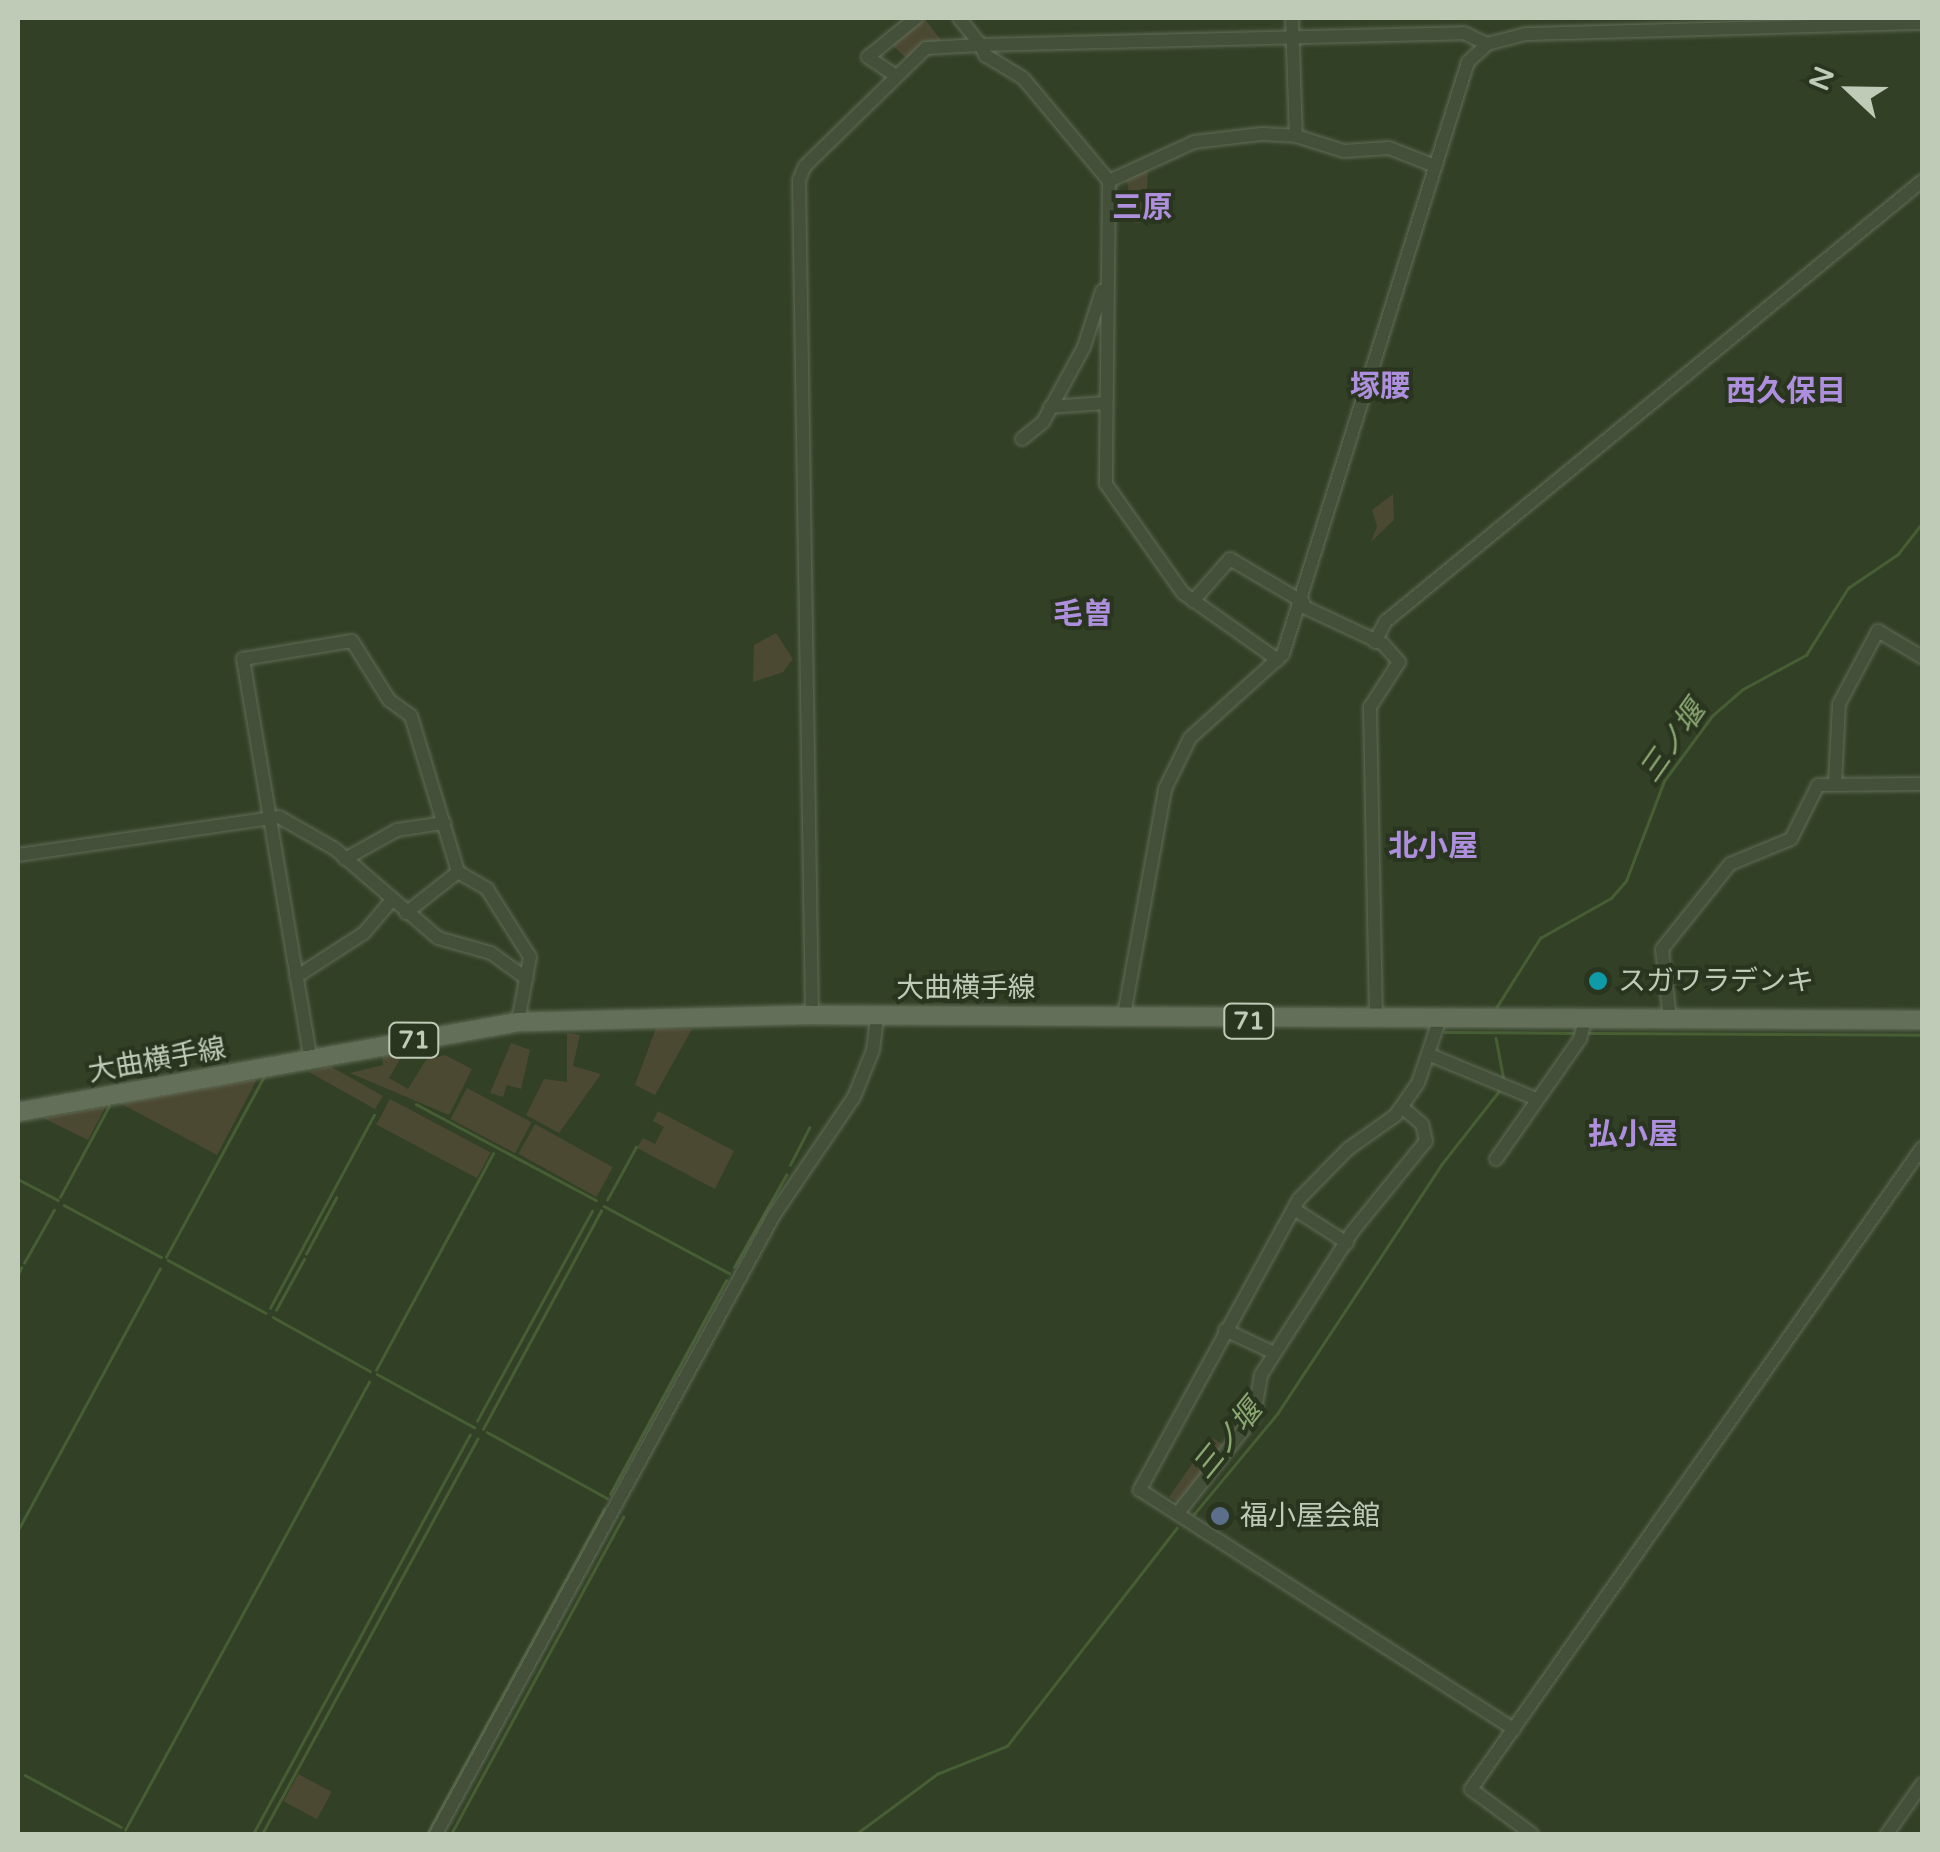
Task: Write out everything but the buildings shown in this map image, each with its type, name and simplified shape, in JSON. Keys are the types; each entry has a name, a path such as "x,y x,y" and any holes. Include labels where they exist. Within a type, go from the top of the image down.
{"main road":[{"name":"大曲横手線","path":"18,1112 518,1022 812,1015 1124,1015 1180,1022 1922,1020"}],"street":[{"path":"896,76 868,57 916,18"},
{"path":"959,18 985,56 1023,78 1109,181 1106,484 1194,601 1278,660"},
{"path":"1292,18 1296,136"},
{"path":"1124,1015 1157,824 1178,758 1190,738 1278,660 1302,604 1468,62 1487,44 1526,34 1922,22"},
{"path":"812,1015 799,180 805,166 926,48 1464,33 1487,44"},
{"path":"1109,181 1194,142 1296,136 1344,150 1389,148 1435,166"},
{"path":"1375,642 1385,622 1922,181"},
{"path":"1022,439 1035,432 1084,347 1106,280"},
{"path":"1050,406 1104,404"},
{"path":"1194,601 1230,559 1302,604 1375,642 1400,662 1370,707 1376,1019"},
{"path":"1835,783 1840,704 1878,631 1922,657"},
{"path":"311,1060 243,660 352,641 389,700 412,716 458,872 487,889 513,923 530,957 528,978 516,1009 518,1022"},
{"path":"1670,1019 1662,949 1730,864 1791,839 1810,791 1835,783 1922,784"},
{"path":"18,855 268,818 294,824 345,859 438,938 491,952 528,978"},
{"path":"345,859 397,830 444,823"},
{"path":"406,913 458,872"},
{"path":"296,977 364,933 391,901"},
{"path":"436,1834 774,1215 854,1097 873,1050 877,1015"},
{"path":"1496,1159 1580,1039 1584,1020"},
{"path":"1440,1021 1430,1054 1402,1106 1348,1149 1294,1208 1140,1490 1514,1729"},
{"path":"1430,1054 1536,1099"},
{"path":"1178,1513 1254,1416 1254,1392 1274,1353 1346,1244 1426,1141 1422,1124 1402,1106"},
{"path":"1532,1834 1472,1789 1922,1148"},
{"path":"1294,1208 1346,1244"},
{"path":"1225,1330 1274,1353"},
{"path":"1887,1834 1922,1784"}],"shaded area":[{"path":"924,18 941,40 907,59 891,44"},
{"path":"1148,166 1147,191 1158,192 1155,221 1135,223 1126,177"},
{"path":"1393,494 1394,520 1371,542 1377,526 1372,510"},
{"path":"776,633 793,659 783,672 753,682 754,645"},
{"path":"656,1028 692,1029 655,1095 635,1085"},
{"path":"567,1033 580,1035 573,1066 601,1074 559,1133 526,1115 544,1079 567,1082"},
{"path":"511,1043 530,1050 521,1089 507,1085 503,1097 490,1093"},
{"path":"396,1050 404,1052 389,1078 408,1089 426,1060 445,1055 472,1069 449,1115 350,1073 383,1065 382,1055"},
{"path":"330,1066 383,1096 375,1109 309,1072"},
{"path":"257,1079 217,1155 118,1102"},
{"path":"467,1088 531,1122 515,1153 451,1119"},
{"path":"390,1099 491,1153 477,1178 376,1125"},
{"path":"106,1106 88,1140 43,1118"},
{"path":"658,1111 734,1151 715,1189 637,1148 643,1138 655,1144 664,1127 653,1121"},
{"path":"535,1124 613,1167 596,1197 519,1154"},
{"path":"1211,1437 1225,1446 1178,1502 1169,1497"},
{"path":"298,1774 332,1792 317,1819 283,1801"}],"waterway":[{"name":"三ノ堰","path":"1496,1008 1540,938 1611,898 1626,881 1664,781 1712,716 1743,689 1806,655 1848,588 1898,554 1922,523"},
{"path":"1445,1032 1574,1033"},
{"path":"1588,1033 1922,1035"},
{"name":"三ノ堰","path":"1496,1038 1504,1080"},
{"path":"166,1257 263,1078"},
{"name":"三ノ堰","path":"1194,1514 1277,1414 1441,1165 1499,1091"},
{"path":"416,1104 596,1200"},
{"path":"60,1197 109,1106"},
{"path":"270,1308 374,1115"},
{"path":"790,1165 809,1128"},
{"path":"607,1200 636,1147"},
{"path":"376,1370 493,1154"},
{"path":"734,1267 786,1175"},
{"path":"18,1179 58,1200"},
{"path":"306,1254 336,1198"},
{"path":"64,1205 161,1257"},
{"path":"604,1206 729,1273"},
{"path":"24,1263 54,1210"},
{"path":"477,1421 592,1211"},
{"path":"483,1429 601,1211"},
{"path":"276,1310 304,1259"},
{"path":"168,1260 266,1313"},
{"path":"18,1275 21,1268"},
{"path":"18,1530 160,1269"},
{"path":"610,1494 726,1280"},
{"path":"273,1317 370,1371"},
{"path":"377,1374 474,1427"},
{"path":"125,1830 369,1382"},
{"path":"487,1432 607,1498"},
{"path":"253,1834 470,1435"},
{"path":"262,1834 477,1439"},
{"path":"427,1834 604,1509"},
{"path":"451,1834 623,1517"},
{"name":"三ノ堰","path":"856,1834 937,1774 1007,1746 1177,1528"},
{"path":"25,1775 121,1827"}],"place":[{"name":"スガワラデンキ","path":"1598,981"},
{"name":"福小屋会館","path":"1220,1516"}],"district":[{"name":"三原","path":"1142,208"},
{"name":"塚腰","path":"1380,387"},
{"name":"西久保目","path":"1786,392"},
{"name":"毛曽","path":"1083,615"},
{"name":"北小屋","path":"1433,847"},
{"name":"払小屋","path":"1633,1135"}]}
